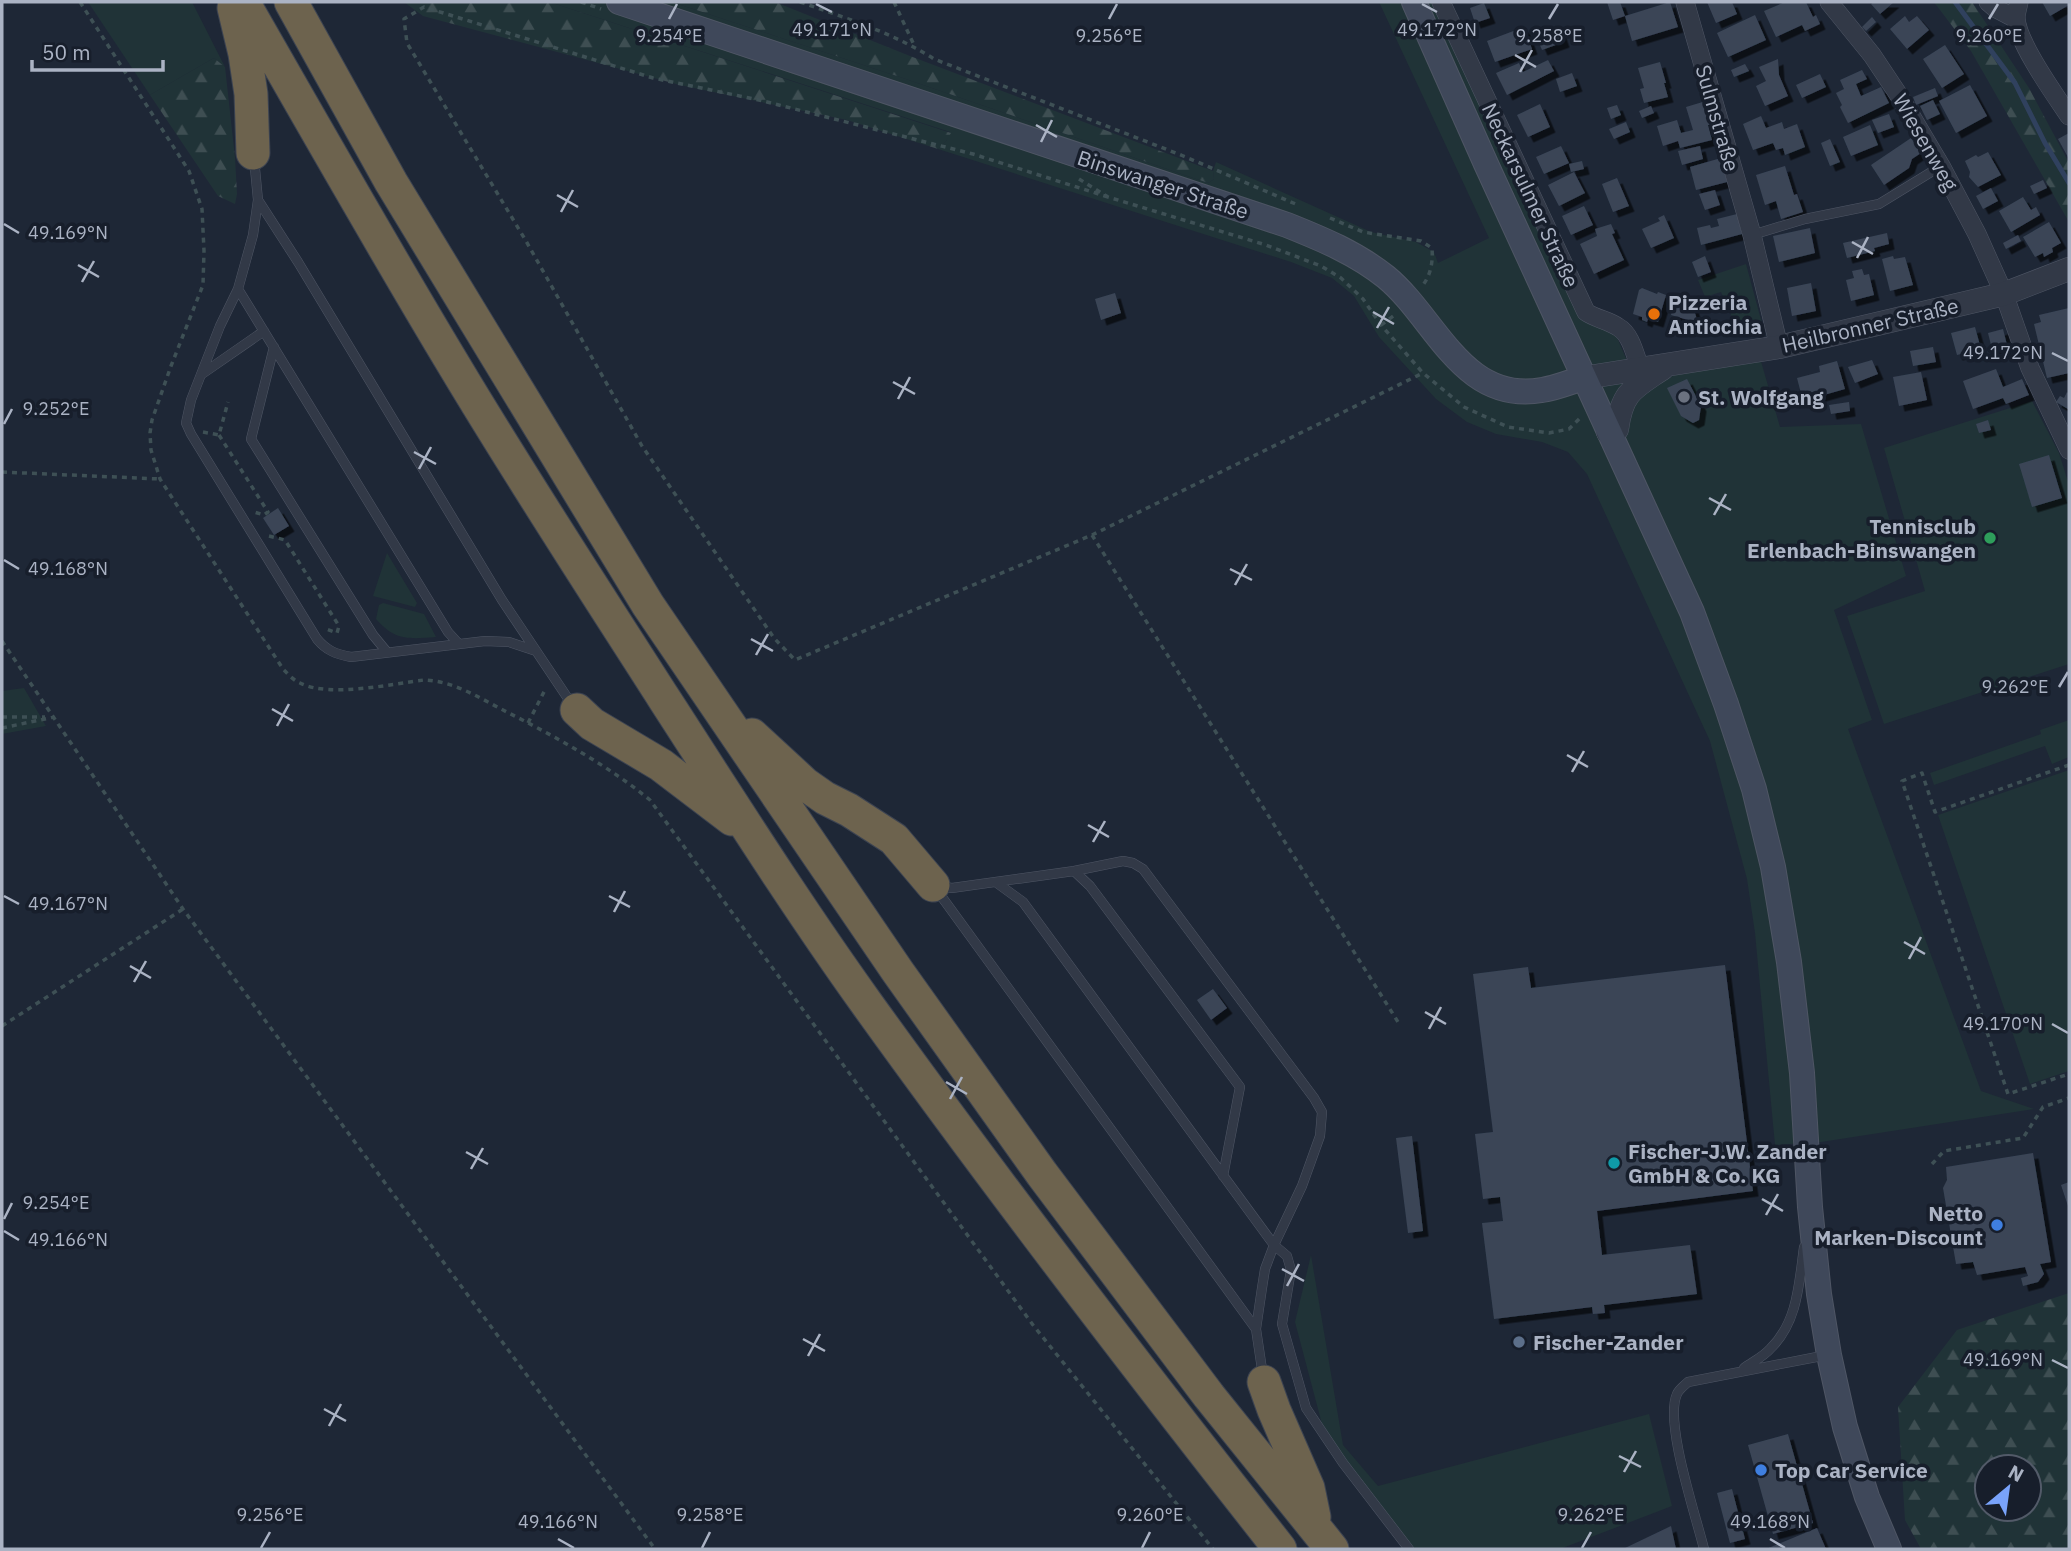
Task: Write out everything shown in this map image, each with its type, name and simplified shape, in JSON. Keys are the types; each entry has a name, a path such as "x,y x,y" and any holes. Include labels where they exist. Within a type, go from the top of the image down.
{"highway":[{"path":"233,2 251,94 253,153"},
{"path":"243,2 456,369 587,579 752,834 866,1002 1036,1234 1130,1359 1280,1549"},
{"path":"291,2 391,182 648,605 898,972 1042,1174 1209,1396 1324,1540"},
{"path":"711,698 806,784 894,839 933,885"},
{"path":"577,710 592,724 661,765 752,834"},
{"path":"1264,1382 1308,1488 1324,1540"}],"main road":[{"path":"1414,2 1692,612 1754,789 1773,867 1789,962 1802,1073 1810,1207 1819,1294 1829,1355 1845,1427 1867,1497 1889,1549"},
{"name":"Binswanger Straße","path":"613,6 1287,225 1324,240 1357,256 1388,278 1452,355 1478,378 1500,387 1523,392 1543,390 1583,377"}],"street":[{"name":"Neckarsulmer Straße","path":"1441,2 1581,304 1586,312 1618,326 1626,333 1640,368"},
{"name":"Sulmstraße","path":"1685,2 1752,235 1779,346"},
{"name":"Wiesenweg","path":"1829,2 1872,55 1941,166 1977,234 2004,294 2030,368 2069,450"},
{"path":"1988,2 1994,8 2017,10 2021,37 2069,116"},
{"name":"Heilbronner Straße","path":"1583,377 1779,346 2004,294 2069,269"},
{"path":"1608,432 1616,429 1621,404 1628,392 1668,364"}],"lane":[{"path":"253,153 258,200 253,235 239,289 220,326 186,423 317,639 326,649 336,654 351,656 458,643 509,642 536,651"},
{"path":"1752,235 1805,219 1879,204 1941,166"},
{"path":"258,200 502,600 577,710"},
{"path":"239,289 458,643"},
{"path":"201,375 264,331"},
{"path":"274,347 251,439 373,635 387,652"},
{"path":"933,885 952,888 1074,871 1122,861 1133,863 1143,869 1314,1098 1322,1112 1320,1136 1302,1186 1265,1269 1256,1329 1264,1382"},
{"path":"1074,871 1090,886 1240,1087 1223,1176"},
{"path":"997,883 1023,902 1274,1245 1287,1256 1291,1270 1282,1324 1306,1408 1343,1463 1409,1549"},
{"path":"933,885 1256,1329"},
{"path":"1741,1371 1769,1351 1783,1335 1793,1315 1810,1207"},
{"path":"1704,1549 1674,1434 1674,1406 1678,1392 1688,1382 1829,1355"}],"path":[{"path":"80,2 189,171 202,209 203,285 152,420 151,450 160,479 283,669 297,682 308,687 331,690 424,680 438,680 454,685 528,723 628,782 650,800 1033,1325 1213,1549"},
{"path":"581,2 613,6"},
{"path":"800,2 854,21 915,47 933,59 1181,155 1301,206"},
{"path":"894,2 915,47"},
{"path":"1423,373 1092,535 795,660 774,638 642,446 526,241 407,43 404,19 424,7 653,78 759,100 973,154 1266,245 1321,266 1341,278 1363,299 1381,326 1423,373 1464,407 1508,427 1549,433 1569,429 1595,404"},
{"path":"1077,178 1108,197"},
{"path":"1325,216 1363,232 1421,241 1432,248 1433,261 1427,279 1410,302 1381,326"},
{"path":"228,402 219,435 268,512 264,515 254,512 259,520"},
{"path":"190,430 219,435"},
{"path":"2,472 160,479"},
{"path":"264,528 269,537 285,540 339,626"},
{"path":"1092,535 1398,1022"},
{"path":"2,641 183,909 655,1549"},
{"path":"528,723 544,691 554,679"},
{"path":"2,717 54,718"},
{"path":"2,728 54,718"},
{"path":"2069,765 1935,812 1922,773 1902,781 2008,1094 2069,1074"},
{"path":"2,1026 183,909"},
{"path":"1932,1164 1944,1151 2023,1138 2043,1107 2069,1098"}],"green space":[{"path":"88,2 192,2 225,67 214,58 150,95"},
{"path":"404,2 549,2 951,133 938,149 847,120 680,85 423,16"},
{"path":"549,2 672,2 1208,183 1214,179 1216,162 1371,232 1416,242 1434,252 1438,263 1489,238 1379,2 1436,2 1583,318 1616,335 1639,389 1691,369 1760,358 1780,427 1861,424 1906,576 1834,610 1872,720 1848,729 1981,1091 2034,1109 1821,1142 1775,1145 1755,933 1747,879 1710,741 1587,474 1568,452 1542,442 1496,434 1467,422 1436,399 1379,337 1354,296 1332,278 1291,262 938,149 950,132"},
{"path":"672,2 775,2 1213,171 1214,179 1208,183"},
{"path":"1934,2 1972,2 2029,88 2069,163 2069,222 1971,51"},
{"path":"214,58 225,67 235,158 235,204 218,196 150,95"},
{"path":"1746,264 1764,331 1762,335 1741,337 1721,292 1705,297 1698,280"},
{"name":"Tennisclub Erlenbach-Binswangen","path":"2032,401 2059,453 2069,485 2069,664 1884,724 1847,616 1925,591 1884,448"},
{"path":"387,553 417,603 415,607 373,596"},
{"path":"383,603 424,614 436,637 410,638 396,635 376,619 379,605"},
{"path":"24,688 46,726 2,734 2,691"},
{"path":"2069,720 2069,757 2052,764 2045,746 1934,785 1930,773 2041,734 2040,730"},
{"path":"2069,770 2069,1071 2030,1084 1938,815"},
{"path":"1311,1255 1343,1445 1378,1486 1649,1414 1672,1506 1560,1549 1414,1549 1323,1428 1295,1322"},
{"path":"2069,1293 2069,1549 1921,1549 1905,1520 1898,1407 1957,1330"}],"building":[{"path":"1607,2 1620,2 1625,16 1613,20"},
{"path":"1670,2 1678,27 1632,41 1625,16"},
{"path":"1707,2 1732,2 1737,14 1716,23"},
{"path":"1785,2 1806,2 1813,17 1816,15 1820,24 1805,31 1802,25 1776,37 1764,11"},
{"path":"1894,2 1880,14 1871,4"},
{"path":"2042,2 2069,2 2069,5 2050,16"},
{"path":"1484,3 1490,18 1475,23 1470,8"},
{"path":"1755,15 1766,40 1728,57 1717,33"},
{"path":"1905,16 1909,22 1917,16 1929,30 1907,49 1890,29"},
{"path":"1872,17 1876,22 1866,31 1862,27"},
{"path":"1524,27 1532,49 1495,62 1487,41"},
{"path":"1560,30 1564,42 1542,50 1537,38"},
{"path":"1945,45 1964,74 1942,88 1923,59"},
{"path":"1778,59 1779,75 1788,96 1765,106 1756,86 1766,81 1759,67"},
{"path":"1548,60 1554,71 1507,95 1496,73 1519,63 1523,72"},
{"path":"1660,62 1668,97 1644,103 1640,89 1644,88 1638,68"},
{"path":"1745,64 1749,71 1734,77 1731,70"},
{"path":"1862,70 1867,79 1856,84 1861,96 1881,87 1889,103 1848,123 1836,93 1844,89 1840,80"},
{"path":"1572,73 1577,86 1560,92 1556,79"},
{"path":"1820,74 1826,87 1802,98 1796,85"},
{"path":"1970,85 1987,116 1956,133 1939,101"},
{"path":"1935,88 1938,96 1916,105 1913,97"},
{"path":"1933,100 1940,114 1927,120 1920,106"},
{"path":"1706,101 1713,124 1708,125 1712,140 1680,148 1678,141 1663,146 1657,126 1677,120 1681,133 1693,130 1686,107"},
{"path":"1540,104 1550,127 1528,137 1517,115"},
{"path":"1617,105 1621,115 1611,119 1607,108"},
{"path":"1651,106 1654,113 1642,118 1639,111"},
{"path":"1889,114 1894,127 1878,133 1872,120"},
{"path":"1761,116 1766,128 1782,122 1784,129 1797,124 1805,147 1785,155 1783,148 1776,150 1773,143 1753,150 1743,124"},
{"path":"1626,122 1630,132 1614,139 1609,129"},
{"path":"1870,125 1878,145 1851,156 1843,137"},
{"path":"2069,133 2069,159 2058,139"},
{"path":"1911,138 1921,153 1912,159 1909,168 1884,185 1871,165"},
{"path":"1830,139 1840,162 1830,166 1821,143"},
{"path":"1561,146 1569,163 1544,174 1536,157"},
{"path":"1700,146 1703,159 1682,165 1678,151"},
{"path":"1988,152 2001,175 1978,187 1969,177 1970,172 1965,161"},
{"path":"1721,158 1727,182 1696,190 1690,167"},
{"path":"1582,161 1584,169 1571,172 1569,164"},
{"path":"1785,166 1794,195 1797,194 1803,212 1781,219 1776,201 1765,205 1756,175"},
{"path":"1574,172 1585,193 1559,206 1548,185"},
{"path":"1617,178 1629,206 1613,212 1602,184"},
{"path":"2043,180 2047,188 2034,194 2030,186"},
{"path":"1991,188 1998,201 1983,209 1976,196"},
{"path":"1715,190 1720,205 1705,210 1699,194"},
{"path":"2023,197 2031,210 2036,207 2040,215 2011,232 1999,211"},
{"path":"1584,206 1593,225 1571,235 1562,216"},
{"path":"1737,214 1742,234 1701,245 1697,228 1719,226 1717,219"},
{"path":"1664,215 1674,238 1651,248 1642,229 1660,221 1658,218"},
{"path":"2049,222 2061,243 2044,257 2043,253 2035,257 2023,237"},
{"path":"1611,224 1615,233 1612,234 1624,260 1594,274 1580,244 1597,236 1595,229"},
{"path":"1810,228 1815,253 1779,262 1773,236"},
{"path":"1887,233 1889,244 1874,248 1875,251 1847,258 1843,243"},
{"path":"2018,235 2021,241 2006,249 2003,243"},
{"path":"1705,256 1711,272 1698,277 1692,262"},
{"path":"1893,256 1894,259 1905,257 1913,285 1890,291 1882,259"},
{"path":"1862,269 1864,275 1869,274 1874,295 1851,301 1846,280 1854,278 1852,271"},
{"path":"1811,283 1816,311 1792,316 1787,288"},
{"path":"1642,288 1666,295 1658,322 1648,319 1647,322 1633,314 1639,290"},
{"path":"1115,293 1121,313 1101,320 1095,299"},
{"path":"1675,299 1692,303 1698,323 1671,315"},
{"path":"2069,308 2069,373 2047,378 2034,324 2041,322 2039,315"},
{"path":"1975,327 1981,349 1957,355 1951,333"},
{"path":"2003,329 2007,345 1992,349 1988,333"},
{"path":"1933,347 1936,362 1913,366 1910,351"},
{"path":"1872,360 1878,374 1855,383 1848,367"},
{"path":"1837,361 1845,389 1803,401 1797,378 1820,372 1819,366"},
{"path":"1996,369 2003,387 2022,379 2029,395 2006,404 2003,398 1973,409 1963,381"},
{"path":"1921,372 1927,400 1899,406 1893,377"},
{"name":"St. Wolfgang","path":"1687,379 1701,406 1699,420 1693,423 1681,416 1667,388"},
{"path":"2067,392 2068,409 2056,402 2060,396 2064,398"},
{"path":"1849,402 1850,411 1831,414 1829,405"},
{"path":"1988,420 1991,430 1979,433 1976,424"},
{"path":"2049,455 2062,498 2032,507 2019,464"},
{"path":"278,508 289,526 274,535 263,518"},
{"name":"Fischer-J.W. Zander GmbH & Co. KG","path":"1725,965 1753,1191 1597,1211 1602,1255 1690,1245 1697,1294 1604,1305 1605,1313 1593,1314 1592,1307 1494,1319 1482,1223 1503,1221 1500,1197 1483,1199 1475,1134 1493,1132 1473,974 1528,967 1531,988"},
{"path":"1213,989 1227,1008 1211,1020 1197,1000"},
{"path":"1412,1136 1423,1231 1408,1233 1396,1138"},
{"name":"Netto Marken-Discount","path":"2033,1153 2051,1262 2040,1264 2044,1274 2038,1282 2023,1286 2021,1278 2028,1276 2025,1267 1977,1275 1973,1262 1956,1264 1943,1188 1947,1180 1946,1167"},
{"path":"2069,1182 2069,1209 2061,1185"},
{"path":"1788,1434 1813,1523 1773,1534 1748,1445"},
{"path":"1732,1489 1745,1539 1730,1543 1717,1493"},
{"path":"1671,1526 1676,1549 1623,1549"},
{"path":"1817,1528 1826,1549 1766,1549"}],"waterway":[{"path":"1955,2 2015,83 2045,143 2069,183"}],"place":[{"name":"Pizzeria Antiochia","path":"1654,314"},
{"name":"St. Wolfgang","path":"1684,397"},
{"name":"Tennisclub Erlenbach-Binswangen","path":"1990,538"},
{"name":"Fischer-J.W. Zander GmbH & Co. KG","path":"1614,1163"},
{"name":"Netto Marken-Discount","path":"1997,1225"},
{"name":"Fischer-Zander","path":"1519,1342"},
{"name":"Top Car Service","path":"1761,1470"}]}
